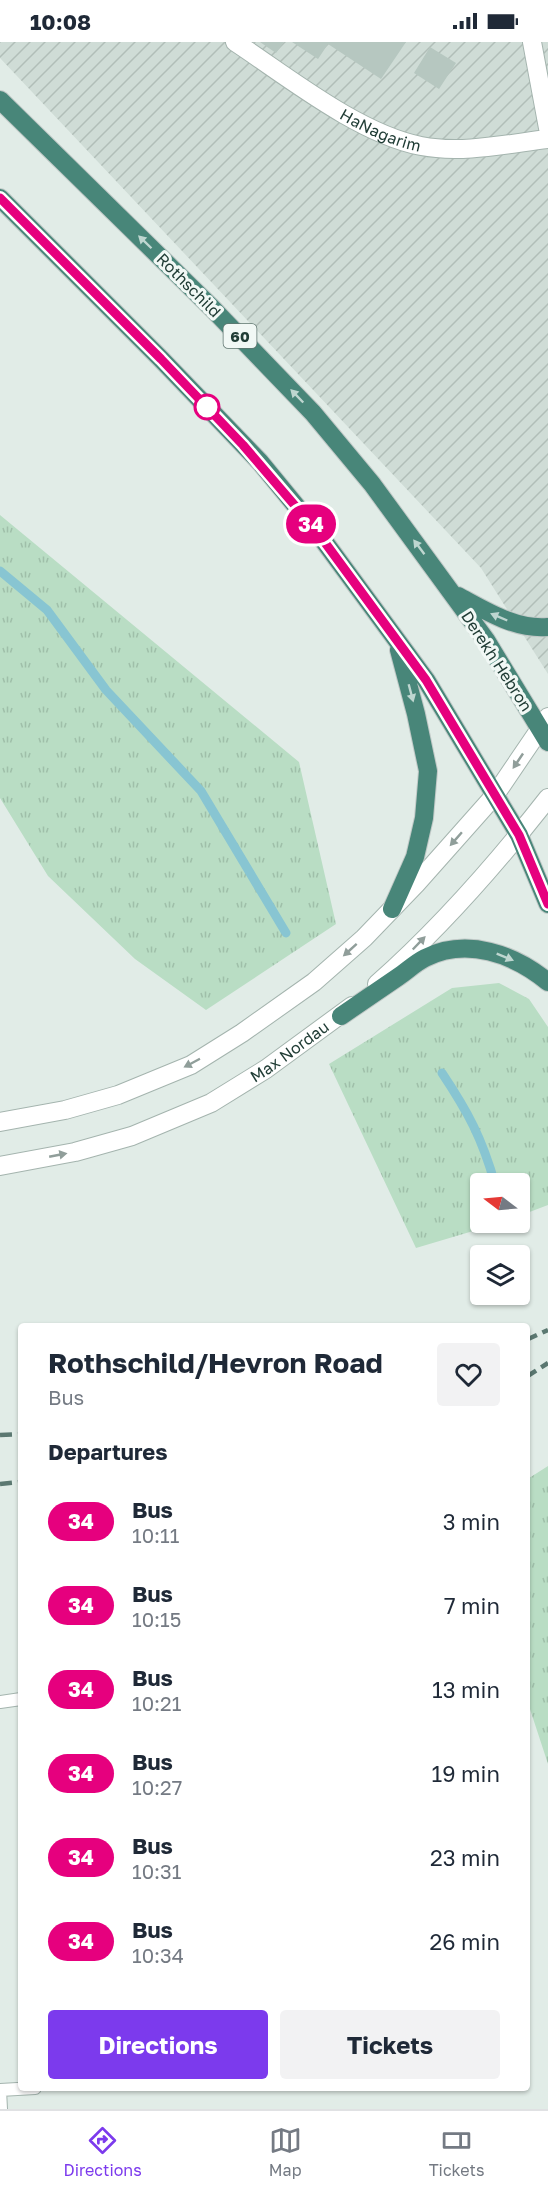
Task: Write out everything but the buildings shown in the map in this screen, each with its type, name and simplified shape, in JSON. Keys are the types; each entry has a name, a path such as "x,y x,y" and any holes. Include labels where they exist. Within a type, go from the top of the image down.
{"highway":[{"name":"Rothschild","path":"0,100 212,308 313,413 372,483 454,594"},
{"path":"0,198 260,462 315,529 426,680 519,835 548,904"},
{"path":"454,594 499,617 531,629 548,627"},
{"name":"Derekh Hebron","path":"454,594 545,729"},
{"path":"392,909 414,857 424,818 428,771 416,714 395,637"},
{"path":"341,1016 425,958 454,949 481,949 504,955 534,971 548,982"}],"street":[{"name":"HaNagarim","path":"235,42 339,111 386,136 422,147 461,149 548,139"},
{"path":"532,42 548,128"},
{"name":"Derekh Hebron","path":"495,795 545,729"},
{"path":"0,1122 65,1110 118,1095 191,1065 242,1033 314,982 364,938 495,795"},
{"path":"519,835 548,798"},
{"name":"Max Nordau","path":"0,1166 75,1152 132,1136 211,1103 266,1069 341,1016 393,969 519,835"}],"lane":[{"path":"0,1702 18,1699"},
{"path":"1,2109 0,2090 18,2089"}],"shaded area":[{"path":"0,42 548,42 548,674 481,568 0,58"}],"green space":[{"path":"0,515 299,762 336,924 206,1010 135,959 48,876 0,798"},
{"path":"499,983 529,999 548,1027 548,1205 530,1212 530,1173 470,1173 470,1232 416,1248 329,1064 452,988"},
{"path":"548,1466 548,1764 530,1709 530,1477"}],"waterway":[{"path":"0,571 47,610 106,690 201,791 286,933"},
{"path":"442,1073 473,1126 491,1173"}],"railway":[{"path":"530,1338 548,1330"},
{"path":"530,1374 548,1363"},
{"path":"0,1435 18,1434"},
{"path":"0,1484 18,1482"}],"bus line":[{"name":"34","path":"0,198 260,462 315,529 426,680 519,835 548,904"}]}
